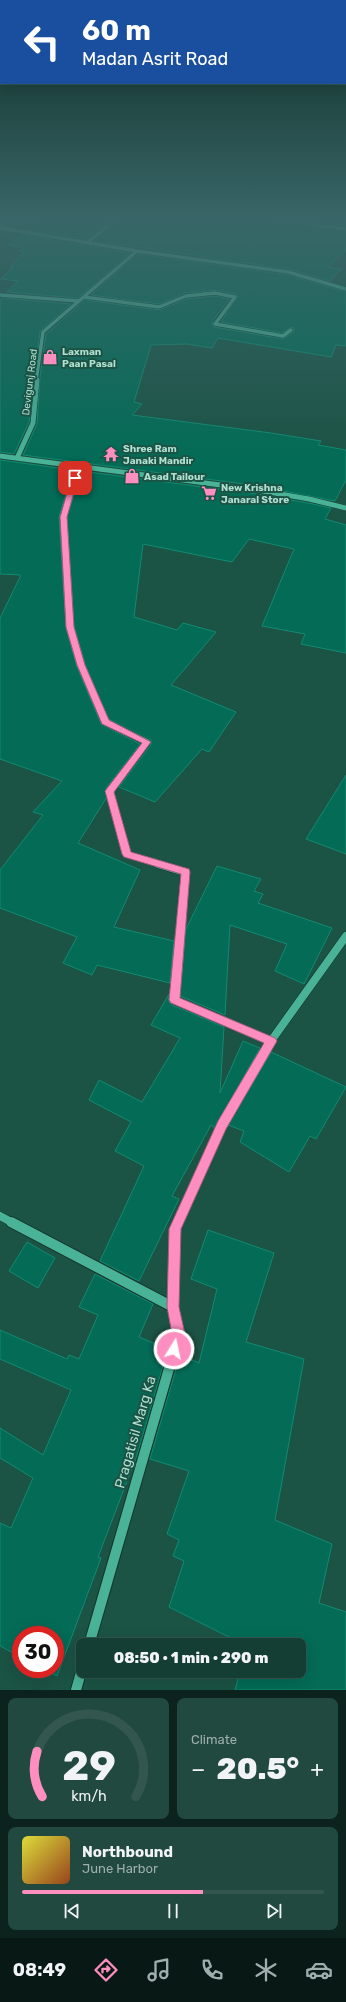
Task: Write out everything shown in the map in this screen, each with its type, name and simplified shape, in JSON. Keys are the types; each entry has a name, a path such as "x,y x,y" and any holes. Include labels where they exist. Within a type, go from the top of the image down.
{"street":[{"path":"51,299 79,301"},
{"name":"Devigunj Road","path":"17,458 33,423 33,406 43,332 82,299"},
{"path":"98,299 159,307 179,299"},
{"path":"234,299 215,324 283,336 291,330"},
{"path":"0,456 78,464 235,487 328,503 346,508"},
{"path":"78,464 63,517 70,627 81,665 105,722 147,742 110,791 127,854 185,872 174,1000 271,1041"},
{"name":"Pragatisil Marg Ka","path":"91,1638 179,1334 173,1307 175,1229 222,1125 271,1041 346,936"},
{"path":"0,1216 173,1307"},
{"path":"76,1690 79,1678"}],"building":[{"path":"12,299 71,304 40,331 29,422 14,454 0,452 0,300"},
{"path":"120,299 171,299 159,304"},
{"path":"187,299 228,299 212,322 214,327 283,339 294,332 294,328 291,327 282,333 221,322 236,299 346,299 346,346 336,345 331,357 218,338 212,348 187,344 151,345 134,402 142,404 132,415 321,441 318,445 346,450 346,480 335,501 252,485 23,455 37,424 40,377 46,334 85,300 159,310"},
{"path":"0,460 73,470 59,517 66,628 77,667 101,724 140,744 106,788 107,797 78,843 140,870 114,927 174,941 170,983 97,965 92,975 63,963 77,937 0,908 0,870 43,815 33,812 62,781 0,759 0,618 21,575 0,574"},
{"path":"81,471 250,493 308,503 331,508 325,519 346,525 346,653 301,644 305,634 262,626 294,549 249,539 232,562 143,544 134,617 177,630 183,623 216,632 171,685 236,712 209,752 202,749 155,802 119,787 151,745 151,740 108,719 85,664 74,626 67,517"},
{"path":"346,775 346,854 306,839"},
{"path":"217,866 261,879 254,891 263,894 258,903 332,928 304,984 275,971 287,944 230,925 225,1015 180,996 185,931"},
{"path":"169,994 169,1002 172,1005 224,1027 220,1093 243,1041 260,1048 215,1128 211,1125 172,1196 179,1199 139,1281 100,1261 144,1166 115,1151 131,1122 89,1100 99,1080 142,1102 180,1038 151,1025"},
{"path":"271,1052 346,1087 316,1139 310,1136 289,1172 240,1142 244,1131 228,1125"},
{"path":"208,1230 274,1253 246,1342 304,1359 275,1520 332,1544 319,1603 346,1612 346,1690 235,1690 238,1678 306,1678 306,1638 231,1638 169,1607 184,1561 173,1556 179,1540 167,1534 189,1471 150,1459 180,1355 199,1363 217,1289 191,1279"},
{"path":"27,1242 55,1258 38,1288 9,1271"},
{"path":"95,1274 153,1304 139,1337 168,1349 137,1455 98,1557 101,1558 64,1657 64,1626 12,1626 12,1652 0,1646 0,1523 11,1528 33,1478 0,1458 0,1428 43,1455 71,1390 0,1359 0,1330 67,1359 69,1355 79,1359 98,1315 79,1307"}],"place":[{"name":"Laxman Paan Pasal","path":"50,357"},
{"name":"Shree Ram Janaki Mandir","path":"111,454"},
{"name":"Asad Tailour","path":"132,476"},
{"name":"New Krishna Janaral Store","path":"209,493"}],"route":[{"path":"75,478 63,517 70,627 81,665 105,722 147,742 110,791 127,854 185,872 174,1000 271,1041 222,1125 175,1229 173,1307 179,1334 174,1349"}]}
